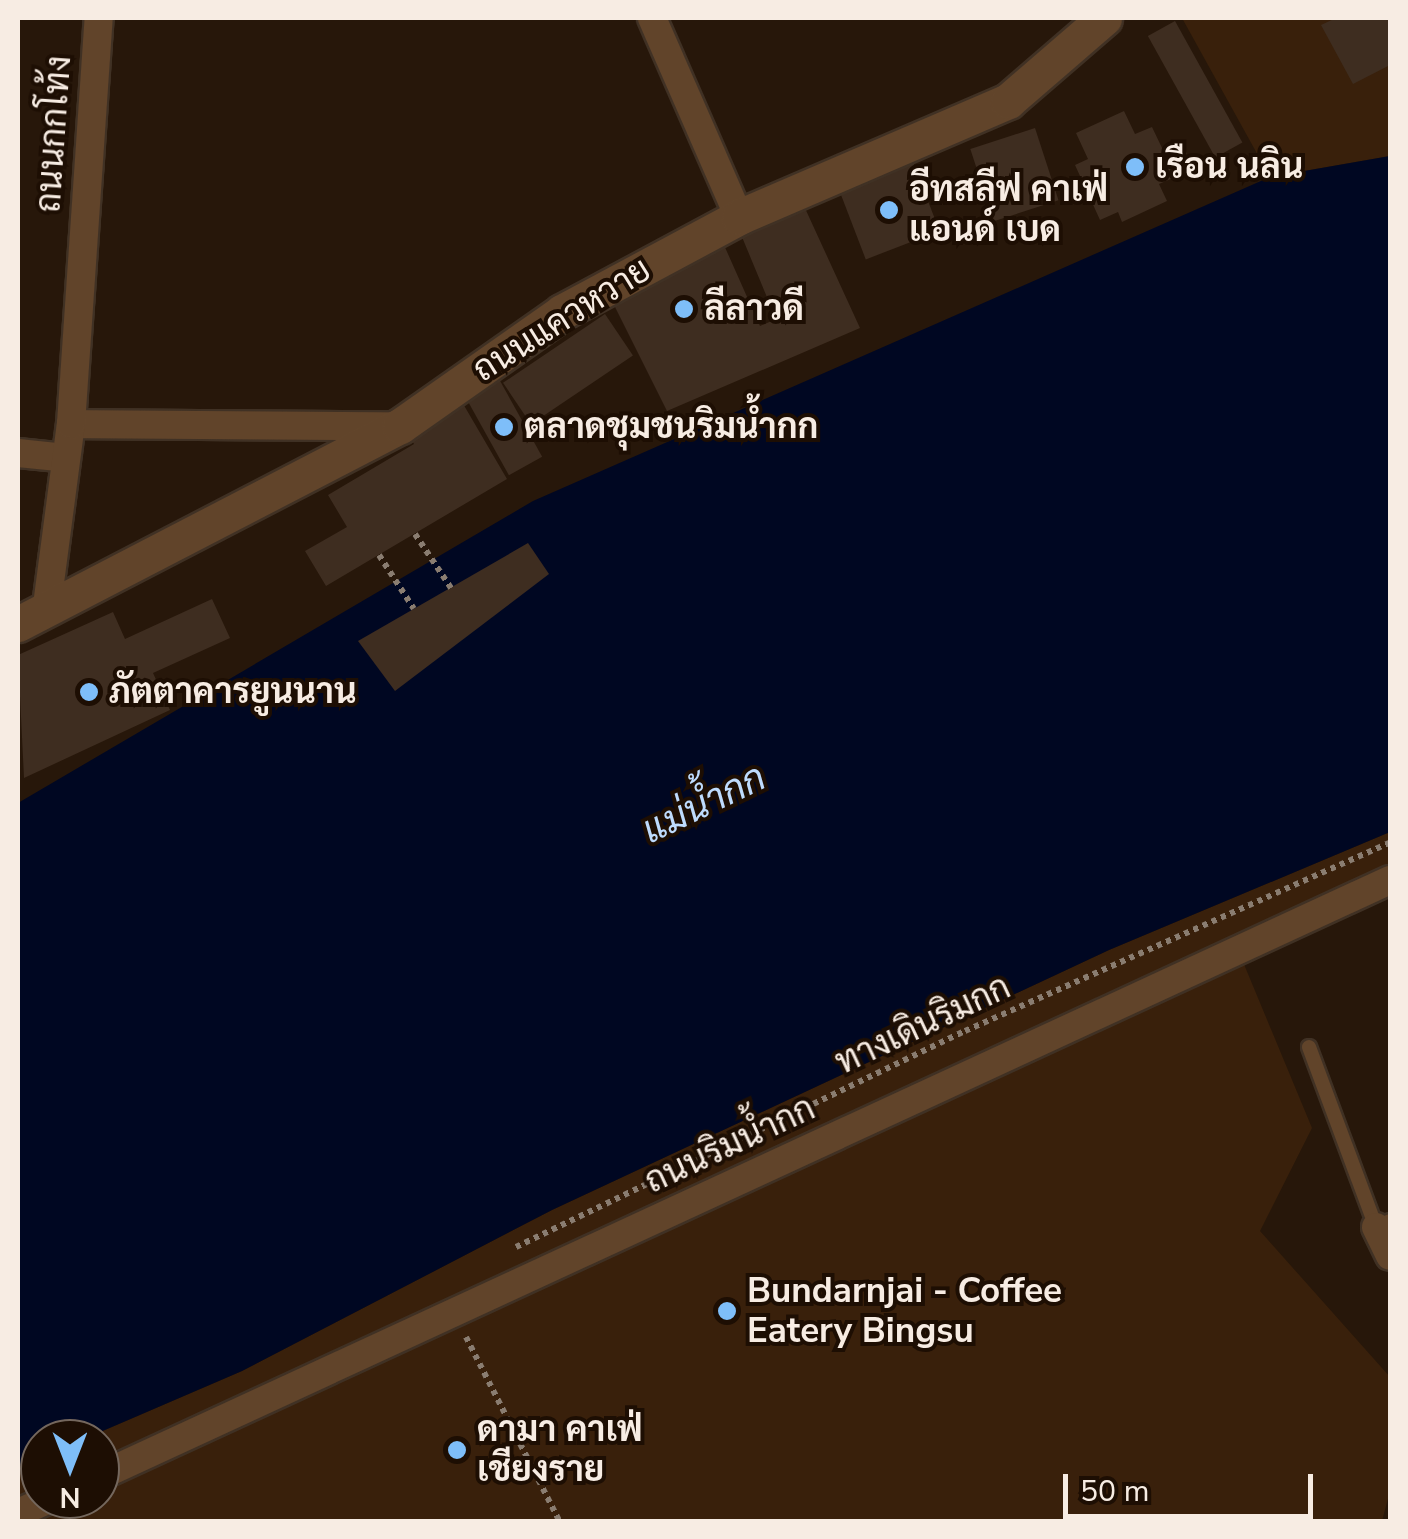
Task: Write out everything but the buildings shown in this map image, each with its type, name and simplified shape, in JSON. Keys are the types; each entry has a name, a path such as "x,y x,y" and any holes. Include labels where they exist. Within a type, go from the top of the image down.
{"street":[{"name":"ถนนกกโท้ง","path":"32,619 71,424 100,18"},
{"path":"652,18 740,217"},
{"name":"ถนนแควหวาย","path":"32,619 400,426 562,312 740,217 1008,101 1104,18"},
{"path":"71,424 400,426"},
{"path":"18,453 66,458"},
{"name":"ถนนริมน้ำกก","path":"120,1467 1390,880"},
{"path":"1383,1224 1390,1256"}],"lane":[{"path":"1309,1047 1383,1224"}],"path":[{"path":"415,534 451,588"},
{"path":"379,554 414,609"},
{"name":"ทางเดินริมกก","path":"506,1252 965,1031 1390,843"},
{"path":"454,1314 560,1522"}],"shaded area":[{"path":"1182,18 1390,18 1390,156 1270,177"},
{"path":"1390,832 1390,878 1236,945 1312,1128 1260,1231 1390,1377 1390,1491 1382,1521 18,1522 18,1467 20,1519 120,1519 120,1424 242,1371 552,1210 1109,950"}],"water":[{"name":"แม่น้ำกก","path":"1390,156 1390,832 1109,950 552,1210 242,1371 120,1424 120,1419 20,1419 18,1467 18,803 533,501 1270,177"}],"place":[{"name":"เรือน นลิน","path":"1135,167"},
{"name":"อีทสลีฟ คาเฟ่ แอนด์ เบด","path":"889,210"},
{"name":"ลีลาวดี","path":"684,309"},
{"name":"ตลาดชุมชนริมน้ำกก","path":"504,427"},
{"name":"ภัตตาคารยูนนาน","path":"89,692"},
{"name":"Bundarnjai - Coffee Eatery Bingsu","path":"727,1311"},
{"name":"ดามา คาเฟ่ เชียงราย","path":"457,1450"}]}
